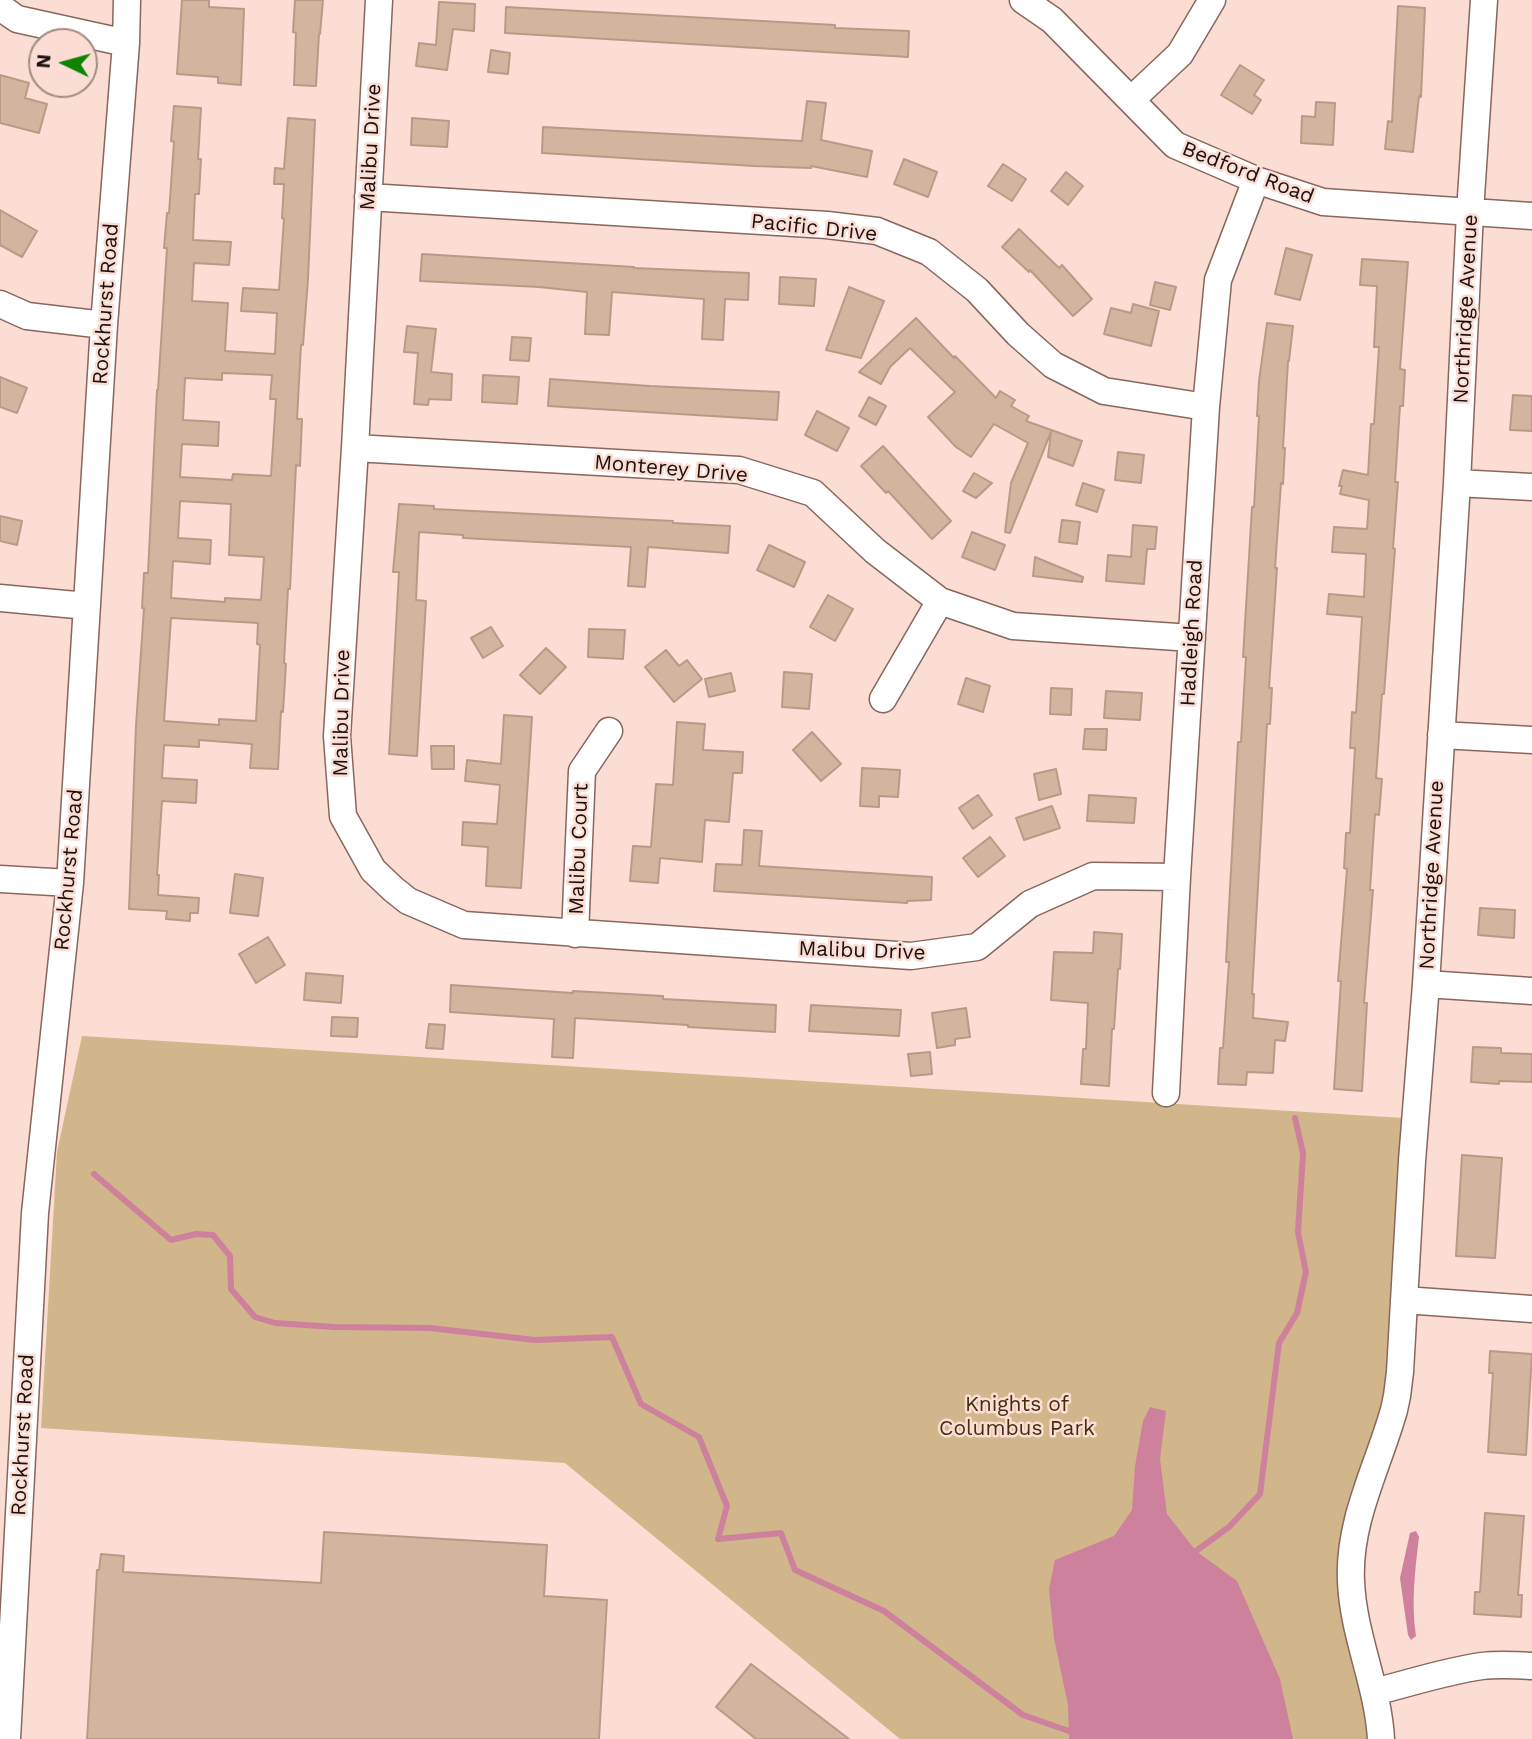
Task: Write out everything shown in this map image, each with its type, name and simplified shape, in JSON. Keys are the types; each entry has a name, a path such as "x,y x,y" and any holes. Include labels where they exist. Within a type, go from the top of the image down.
{"street":[{"name":"Rockhurst Road","path":"7,1739 35,1213 70,883 127,0"},
{"name":"Malibu Drive","path":"379,0 337,736 342,816 373,870 408,901 464,925 911,956 977,947 1030,904 1093,876 1177,877"},
{"name":"Bedford Road","path":"1023,0 1052,20 1175,145 1256,180 1323,202 1532,216"},
{"path":"1130,100 1180,54 1212,0"},
{"name":"Northridge Avenue","path":"1381,1739 1374,1692 1353,1604 1351,1556 1358,1513 1388,1431 1397,1395 1457,483 1483,0"},
{"path":"0,7 17,19 126,43"},
{"name":"Hadleigh Road","path":"1166,1093 1206,407 1218,280 1256,180"},
{"name":"Pacific Drive","path":"368,197 827,225 877,231 929,252 977,290 1018,334 1053,365 1104,391 1206,407"},
{"path":"0,304 27,316 104,325"},
{"name":"Monterey Drive","path":"355,448 739,470 813,493 875,551 940,601 1013,626 1192,638"},
{"path":"1457,483 1532,487"},
{"path":"0,598 87,606"},
{"path":"883,699 940,601"},
{"name":"Malibu Court","path":"575,934 582,771 609,731"},
{"path":"1441,735 1532,740"},
{"path":"0,879 70,883"},
{"path":"1426,984 1532,991"},
{"path":"1404,1300 1532,1309"},
{"path":"1374,1692 1482,1666 1532,1666"}],"green space":[{"name":"Knights of Columbus Park","path":"82,1036 1403,1118 1387,1369 1382,1406 1350,1495 1342,1527 1338,1563 1342,1618 1364,1699 1368,1739 900,1739 565,1463 41,1428 57,1152"}],"shaded area":[{"path":"1150,1407 1166,1411 1160,1459 1167,1514 1196,1551 1237,1581 1280,1679 1293,1739 1069,1739 1068,1705 1054,1638 1049,1589 1055,1560 1114,1536 1132,1510 1135,1466 1143,1421"},
{"path":"1416,1531 1419,1537 1414,1599 1416,1636 1411,1640 1400,1578 1410,1533"}],"building":[{"path":"182,0 209,0 209,7 244,9 241,85 218,83 218,77 177,74"},
{"path":"295,0 323,0 316,86 294,85"},
{"path":"439,2 475,4 474,31 453,29 447,70 416,66 419,43 436,45"},
{"path":"1398,6 1425,8 1421,97 1419,96 1413,152 1385,149 1388,121 1392,122"},
{"path":"506,7 909,31 908,57 505,33"},
{"path":"491,50 510,53 508,74 488,72"},
{"path":"1240,65 1264,80 1254,95 1261,100 1252,114 1221,95"},
{"path":"0,75 28,83 25,98 47,104 39,133 0,123"},
{"path":"807,101 826,103 821,140 872,151 867,177 811,166 754,166 542,153 543,127 802,141"},
{"path":"1316,102 1335,103 1333,145 1301,143 1302,116 1315,117"},
{"path":"174,106 201,108 199,194 195,194 193,240 231,242 229,265 194,263 192,301 228,303 225,351 275,354 277,313 241,311 243,288 279,290 284,184 274,184 275,168 284,169 288,118 315,120 308,279 297,419 302,419 300,466 296,465 278,769 250,768 252,744 199,740 199,747 164,745 162,778 197,780 196,803 162,801 158,895 199,898 198,913 190,913 190,921 166,919 167,911 129,909 142,608 144,573 148,573 167,248 164,248 174,142 171,141","holes":["222,373 272,375 270,399 276,399 271,476 233,474 232,480 180,477 182,444 218,446 219,422 183,420 185,378 222,380","180,501 231,504 229,555 264,557 261,600 225,598 225,602 171,598 173,561 210,564 211,540 178,538","171,618 258,623 257,644 260,645 256,721 219,719 219,725 164,721"]},
{"path":"412,118 449,121 447,147 411,145"},
{"path":"904,159 937,172 928,197 894,184"},
{"path":"1003,164 1026,179 1012,201 988,186"},
{"path":"1066,172 1083,186 1068,205 1051,191"},
{"path":"0,210 37,231 22,257 0,245"},
{"path":"1019,229 1059,268 1062,265 1092,299 1073,316 1030,270 1029,272 1002,247"},
{"path":"1286,248 1312,255 1300,300 1275,294"},
{"path":"422,254 749,273 748,300 725,299 723,340 702,339 704,299 612,292 609,335 585,334 587,292 420,281"},
{"path":"1362,259 1408,262 1400,369 1405,370 1395,482 1398,482 1395,549 1376,778 1382,779 1379,815 1375,814 1370,890 1373,890 1364,1003 1367,1003 1362,1091 1334,1089 1341,981 1338,981 1347,869 1344,868 1346,833 1350,833 1355,748 1350,748 1352,712 1356,713 1362,617 1327,614 1329,594 1364,597 1366,554 1332,552 1334,527 1367,529 1369,500 1340,494 1342,486 1339,486 1343,470 1368,475 1371,424 1374,424 1379,347 1374,347 1377,286 1360,285"},
{"path":"780,277 816,279 814,306 779,304"},
{"path":"1155,282 1176,287 1170,310 1150,305"},
{"path":"849,287 884,301 861,358 826,350"},
{"path":"1133,304 1159,311 1151,346 1104,334 1111,308 1131,313"},
{"path":"916,318 996,398 1000,391 1015,400 1011,406 1029,416 1026,421 1082,441 1073,466 1048,457 1051,432 1010,533 1005,532 1011,483 1028,443 994,424 971,457 956,447 928,417 955,392 910,348 890,367 881,384 859,372"},
{"path":"1267,323 1293,326 1288,361 1283,484 1281,483 1275,568 1269,688 1272,688 1270,724 1267,724 1252,994 1253,1018 1288,1022 1285,1041 1275,1040 1273,1073 1247,1072 1246,1085 1218,1084 1229,962 1226,962 1238,742 1241,742 1246,657 1243,657 1254,507 1259,381"},
{"path":"407,326 436,329 431,372 452,374 451,400 429,399 428,405 414,404 418,353 404,352"},
{"path":"512,337 531,338 529,361 510,360"},
{"path":"483,375 519,377 517,404 482,402"},
{"path":"0,377 27,388 17,413 0,407"},
{"path":"550,379 779,392 777,420 548,406"},
{"path":"1513,395 1532,396 1532,431 1510,430"},
{"path":"869,397 886,406 876,425 859,416"},
{"path":"817,411 849,428 837,451 805,435"},
{"path":"883,446 951,521 932,539 861,466"},
{"path":"1118,452 1144,455 1141,483 1115,480"},
{"path":"974,473 992,483 976,498 963,491"},
{"path":"1083,483 1104,490 1097,512 1076,505"},
{"path":"399,504 434,506 434,509 730,526 728,553 648,547 645,587 628,586 631,547 463,538 463,535 419,532 416,600 426,601 417,756 389,754 399,572 393,572"},
{"path":"0,516 22,521 17,545 0,541"},
{"path":"1062,520 1080,522 1077,544 1059,542"},
{"path":"1133,525 1157,527 1155,549 1147,549 1144,584 1106,581 1108,555 1131,557"},
{"path":"972,532 1005,545 995,570 962,557"},
{"path":"769,545 805,562 794,587 757,570"},
{"path":"1035,557 1083,577 1082,582 1033,576"},
{"path":"828,595 853,609 835,641 810,627"},
{"path":"491,627 503,646 483,658 471,638"},
{"path":"589,629 625,630 623,659 588,657"},
{"path":"546,648 566,667 540,694 520,675"},
{"path":"666,650 679,666 687,660 702,679 674,702 645,667"},
{"path":"784,672 812,674 809,709 782,707"},
{"path":"731,673 735,691 709,697 705,679"},
{"path":"966,678 990,686 983,712 958,704"},
{"path":"1051,688 1072,689 1071,715 1050,714"},
{"path":"1106,691 1142,693 1140,720 1104,718"},
{"path":"504,715 532,717 521,888 486,886 488,847 462,845 463,822 497,824 500,785 465,781 467,760 501,764"},
{"path":"677,722 705,724 703,750 743,752 742,773 733,773 729,822 705,820 702,862 660,858 658,883 630,881 633,846 651,847 656,784 673,785"},
{"path":"1085,729 1107,729 1106,750 1083,749"},
{"path":"812,732 841,764 821,781 793,750"},
{"path":"431,746 454,746 454,769 432,769"},
{"path":"862,768 900,770 898,797 879,796 879,807 860,806"},
{"path":"1056,769 1061,794 1039,800 1034,774"},
{"path":"978,795 992,815 973,829 959,808"},
{"path":"1089,795 1136,798 1134,823 1087,821"},
{"path":"1052,806 1060,828 1024,840 1016,818"},
{"path":"744,830 762,831 759,866 932,877 931,900 907,903 714,891 716,864 742,865"},
{"path":"990,837 1005,856 978,877 963,858"},
{"path":"235,874 263,878 258,916 230,913"},
{"path":"1480,908 1515,910 1514,938 1478,935"},
{"path":"1094,932 1122,934 1109,1086 1081,1084 1088,1003 1051,1000 1054,952 1093,953"},
{"path":"268,937 285,965 256,983 239,954"},
{"path":"306,973 343,976 341,1003 304,1000"},
{"path":"451,985 776,1005 775,1032 575,1018 573,1058 552,1057 554,1019 450,1012"},
{"path":"811,1005 901,1010 899,1036 809,1031"},
{"path":"966,1008 970,1037 955,1039 955,1045 937,1048 932,1013"},
{"path":"332,1017 358,1018 357,1037 331,1036"},
{"path":"429,1024 445,1025 443,1049 426,1048"},
{"path":"1473,1047 1501,1048 1501,1053 1532,1054 1532,1082 1471,1082"},
{"path":"930,1052 932,1074 911,1076 908,1054"},
{"path":"1462,1155 1502,1158 1495,1258 1456,1256"},
{"path":"1490,1351 1532,1354 1526,1455 1488,1452 1493,1373 1489,1373"},
{"path":"1485,1513 1524,1516 1518,1595 1522,1595 1521,1617 1474,1614 1475,1592 1480,1592"},
{"path":"324,1532 547,1545 544,1596 607,1600 599,1739 87,1739 97,1570 101,1554 124,1556 123,1572 321,1583"},
{"path":"751,1664 849,1739 756,1739 716,1707"}],"waterway":[{"path":"1196,1551 1229,1527 1260,1494 1279,1343 1297,1313 1306,1272 1298,1232 1303,1153 1295,1118"},
{"path":"94,1174 171,1240 196,1234 213,1235 230,1256 231,1289 255,1317 275,1323 430,1328 535,1340 612,1337 641,1404 699,1437 727,1506 718,1539 781,1533 795,1570 884,1611 1023,1715 1092,1739"}]}
